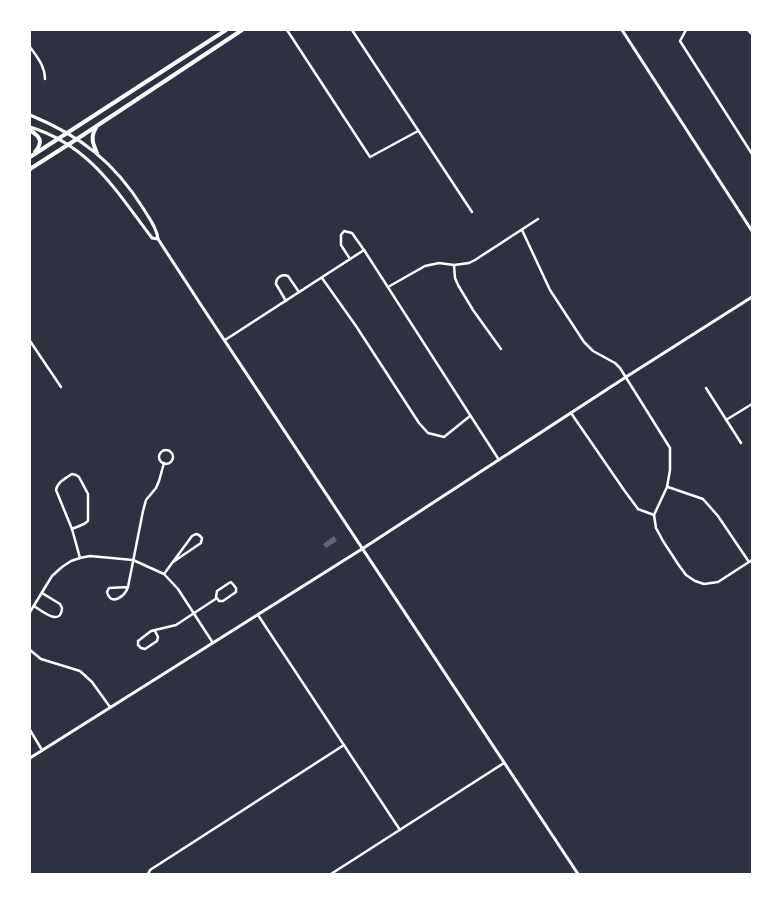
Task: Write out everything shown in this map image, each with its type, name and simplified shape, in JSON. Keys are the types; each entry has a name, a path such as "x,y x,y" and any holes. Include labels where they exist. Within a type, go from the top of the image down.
{"main road":[{"path":"30,157 226,30"},
{"path":"30,169 242,30"},
{"path":"622,30 752,231"},
{"path":"30,115 68,133 97,153 133,192 148,216 158,239 224,341 578,874"},
{"path":"97,153 93,145 92,135 99,124"},
{"path":"30,128 59,138 103,174 116,188 152,238 158,239"},
{"path":"30,128 40,141 38,148 30,157"},
{"path":"30,758 362,549 571,412 752,297"}],"street":[{"path":"287,30 370,157 418,131"},
{"path":"352,30 472,212"},
{"path":"686,30 680,41 752,154"},
{"path":"748,30 752,34"},
{"path":"30,47 43,66 45,80"},
{"path":"388,287 425,266 439,263 454,265 469,263 538,219"},
{"path":"522,230 550,290 584,342 593,351 615,363 620,368 670,448 670,470 667,487 654,515 656,528 682,570 695,581 704,584 718,582 750,561 704,498 667,487"},
{"path":"350,259 341,245 340,235 344,231 352,233 364,250 499,460"},
{"path":"224,341 364,250"},
{"path":"454,265 455,278 458,285 501,349"},
{"path":"286,301 276,284 280,276 288,276 299,292"},
{"path":"322,278 420,424 428,433 444,436 470,416"},
{"path":"30,340 61,387"},
{"path":"706,388 741,443"},
{"path":"726,420 752,404"},
{"path":"571,412 638,509 654,515"},
{"path":"164,450 168,450 173,455 173,459 170,462 164,463 160,456 164,450"},
{"path":"128,587 109,588 107,591 108,597 112,600 116,599 125,593 128,587 146,500 156,488 164,463"},
{"path":"72,529 84,524 88,519 88,494 79,477 74,474 59,483 56,486 56,490 72,529 80,558"},
{"path":"164,574 172,562 192,536 196,534 202,538 201,543 172,562"},
{"path":"30,612 52,576 71,561 95,557 133,560 164,574 178,589 213,643"},
{"path":"231,582 237,589 235,593 223,601 219,601 217,598 215,595 217,590 228,583 231,582"},
{"path":"34,606 53,617 58,617 62,614 60,604 42,593"},
{"path":"155,631 158,637 157,641 145,649 141,648 138,644 139,640 149,632 176,624 217,598"},
{"path":"258,615 400,830"},
{"path":"30,650 41,659 80,671 92,682 110,707"},
{"path":"30,730 42,750"},
{"path":"148,874 150,870 344,745"},
{"path":"331,874 504,763"}],"building":[{"path":"334,536 337,541 326,548 323,544"}]}
